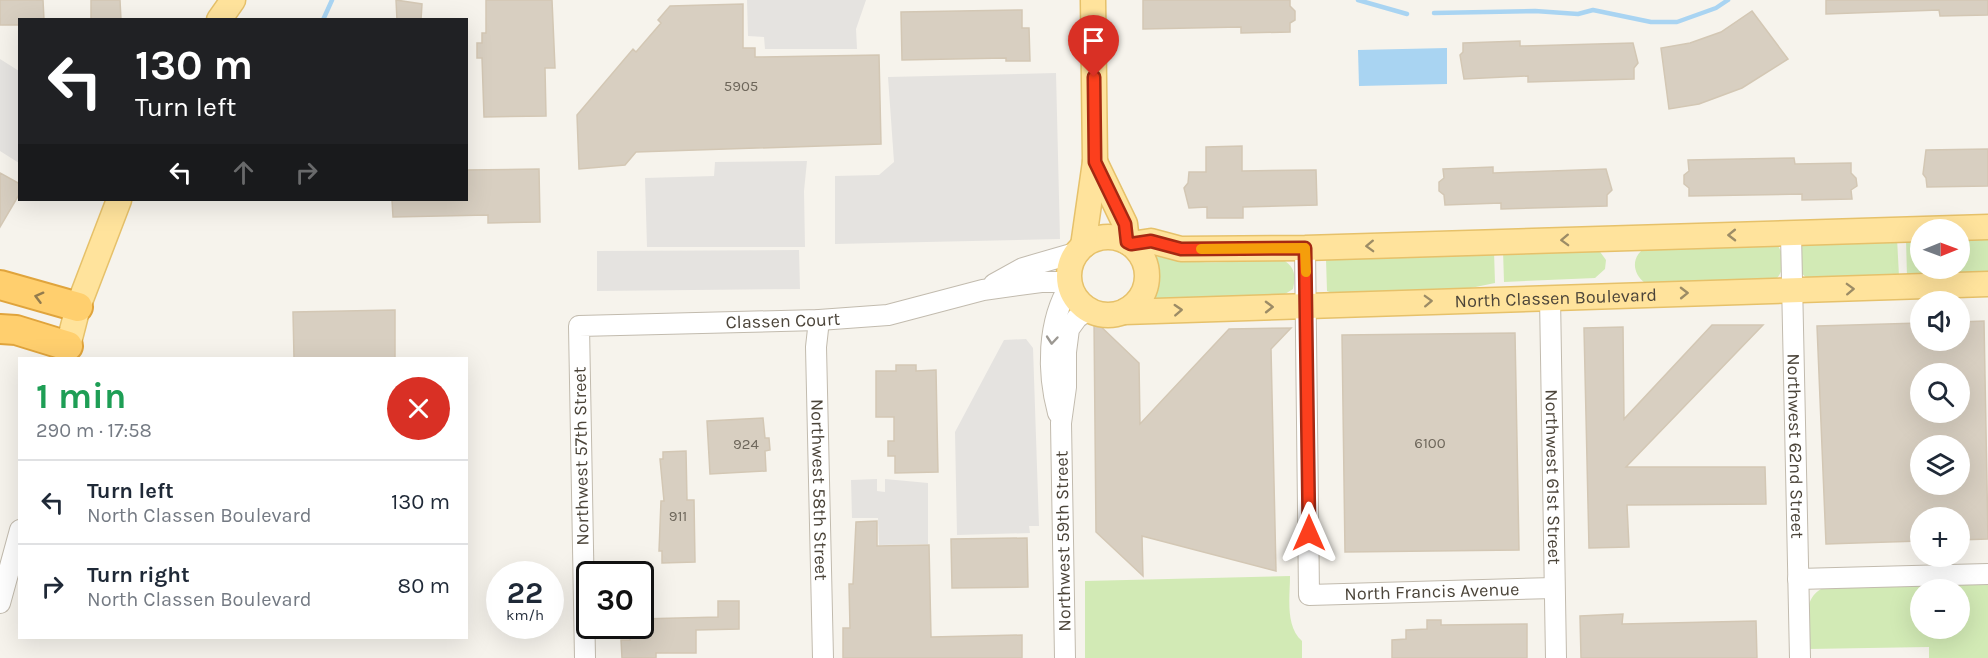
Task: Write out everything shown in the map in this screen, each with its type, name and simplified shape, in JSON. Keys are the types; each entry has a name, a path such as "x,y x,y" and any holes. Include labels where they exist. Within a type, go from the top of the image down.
{"highway":[{"path":"0,285 78,307"},
{"path":"0,329 16,330 67,352"}],"main road":[{"path":"220,18 233,0"},
{"path":"1088,310 1076,299 1070,283 1071,264 1080,249 1095,162 1093,0"},
{"path":"1095,162 1125,224 1129,243 1144,260 1147,280 1140,300 1124,312"},
{"path":"67,352 78,307 119,201"},
{"path":"1080,249 1101,237 1112,237 1129,243 1151,241 1181,249 1305,248 1988,227"},
{"name":"North Classen Boulevard","path":"1088,310 1105,316 1124,312 1988,284"}],"street":[{"name":"Northwest 62nd Street","path":"1791,234 1800,658"},
{"path":"1305,248 1307,306"},
{"name":"Classen Court","path":"984,290 1023,268 1080,249"},
{"name":"Classen Court","path":"579,326 819,320 888,315 984,290 1041,282 1070,283"},
{"name":"Northwest 59th Street","path":"1061,423 1052,392 1051,341 1060,300 1070,283"},
{"name":"Northwest 61st Street","path":"1550,297 1556,658"},
{"name":"North Francis Avenue","path":"1307,306 1309,595 1554,588"},
{"name":"Northwest 59th Street","path":"1065,658 1061,423 1069,329 1077,318 1088,310"},
{"name":"Northwest 58th Street","path":"819,320 816,353 823,658"},
{"name":"Northwest 57th Street","path":"579,326 585,658"},
{"path":"0,603 18,537"},
{"path":"1798,579 1988,574"}],"green space":[{"path":"1988,237 1988,276 1970,276 1970,238"},
{"path":"1897,238 1899,276 1809,280 1800,272 1800,246 1803,244"},
{"path":"1906,239 1910,239 1910,277 1907,277"},
{"path":"1777,245 1782,254 1783,265 1780,275 1772,282 1645,283 1638,275 1635,265 1637,256 1645,248"},
{"path":"1598,249 1606,260 1605,269 1595,278 1504,282 1503,250"},
{"path":"1494,251 1495,283 1451,292 1335,294 1327,291 1326,259"},
{"path":"1149,254 1198,262 1283,260 1294,272 1293,289 1285,294 1149,300 1155,275"},
{"path":"1290,576 1291,619 1302,641 1302,658 1085,658 1085,581"},
{"path":"1988,583 1988,658 1929,658 1929,647 1808,649 1807,614 1811,599 1823,588 1910,585 1910,639 1970,639 1970,584"}],"shaded area":[{"path":"747,0 866,0 856,29 857,49 765,49 764,37 748,36"},
{"path":"0,59 18,70 18,162 0,151"},
{"path":"1056,73 1060,239 835,244 835,176 879,175 894,162 888,77"},
{"path":"807,161 804,191 805,247 647,247 645,178 714,176 715,162"},
{"path":"799,250 800,289 597,291 597,251"},
{"path":"1026,339 1033,348 1039,526 1029,526 1030,533 957,535 955,432 1004,340"},
{"path":"877,479 877,491 885,492 885,479 928,483 928,544 879,545 878,518 852,518 851,480"}],"water":[{"path":"1447,48 1447,84 1359,86 1358,50"}],"building":[{"path":"0,0 43,0 44,18 18,18 18,25 0,25"},
{"path":"91,0 120,0 121,18 91,18"},
{"path":"396,0 422,4 421,18 397,18"},
{"path":"486,0 552,0 555,68 545,68 546,116 484,117 482,58 477,58 477,43 482,43 482,33 486,33"},
{"path":"1143,0 1290,0 1290,6 1295,11 1295,20 1290,23 1290,32 1241,33 1241,27 1143,29"},
{"path":"1826,0 1988,0 1988,15 1940,16 1939,10 1826,14"},
{"path":"743,4 743,48 755,48 755,57 879,55 881,144 636,152 625,165 579,169 577,115 633,49 636,52 661,23 658,20 670,6"},
{"path":"1022,10 1022,28 1029,28 1030,61 1006,61 1006,58 902,60 901,12"},
{"path":"1752,11 1788,59 1742,88 1699,104 1669,109 1661,48 1690,43 1721,32"},
{"path":"1520,41 1520,46 1633,43 1638,63 1634,68 1634,79 1528,82 1528,76 1464,79 1460,55 1463,52 1463,43"},
{"path":"1242,146 1242,171 1316,170 1317,205 1243,207 1243,218 1207,218 1207,207 1189,208 1184,188 1188,183 1189,172 1206,172 1206,147"},
{"path":"1988,149 1988,186 1927,187 1923,174 1926,150"},
{"path":"1794,158 1795,164 1851,163 1851,173 1856,178 1857,186 1851,190 1852,199 1802,200 1802,194 1689,196 1689,188 1684,184 1684,175 1689,171 1688,160"},
{"path":"1493,167 1493,173 1606,169 1612,190 1607,195 1607,206 1501,209 1501,203 1445,205 1444,195 1439,191 1439,182 1444,178 1443,169"},
{"path":"539,169 540,222 488,223 488,215 393,217 392,201 468,201 468,170"},
{"path":"0,173 18,183 18,196 0,227"},
{"path":"395,310 395,357 294,357 293,312"},
{"path":"1094,320 1139,363 1140,424 1229,329 1291,328 1271,349 1276,571 1142,536 1143,576 1096,532"},
{"path":"1984,321 1988,539 1970,540 1970,507 1910,507 1910,541 1826,544 1817,326 1910,323 1910,351 1970,351 1970,322"},
{"path":"1712,325 1763,325 1626,467 1765,467 1766,504 1627,505 1629,547 1589,548 1584,328 1623,327 1624,419"},
{"path":"1515,333 1519,550 1345,552 1342,335"},
{"path":"896,365 916,365 916,371 936,370 938,472 895,473 895,456 888,456 888,441 894,441 894,417 876,417 876,371 896,371"},
{"path":"763,418 765,438 769,438 770,450 765,451 766,471 710,474 707,421"},
{"path":"686,451 687,500 694,500 695,562 662,563 662,551 659,551 661,501 664,501 660,459 663,459 663,452"},
{"path":"877,521 877,546 929,545 931,637 1022,635 1022,658 843,658 843,628 850,628 849,584 853,584 856,522"},
{"path":"1027,538 1028,587 952,588 951,539"},
{"path":"718,601 739,601 739,629 696,630 696,653 656,653 656,658 622,658 621,640 654,639 654,619 718,617"},
{"path":"1623,614 1622,624 1756,621 1757,658 1581,658 1580,616"},
{"path":"1427,620 1441,620 1441,625 1527,624 1527,658 1392,658 1392,640 1406,639 1406,630 1427,629"}],"waterway":[{"path":"324,18 332,0"},
{"path":"1358,0 1407,14"},
{"path":"1434,13 1535,11 1578,14 1593,10 1651,22 1677,22 1716,8 1728,0"}],"slow traffic":[{"path":"1201,249 1305,248 1306,272"}],"route":[{"path":"1094,77 1095,162 1125,224 1127,242 1131,244 1151,241 1181,249 1305,248 1309,533"}]}
